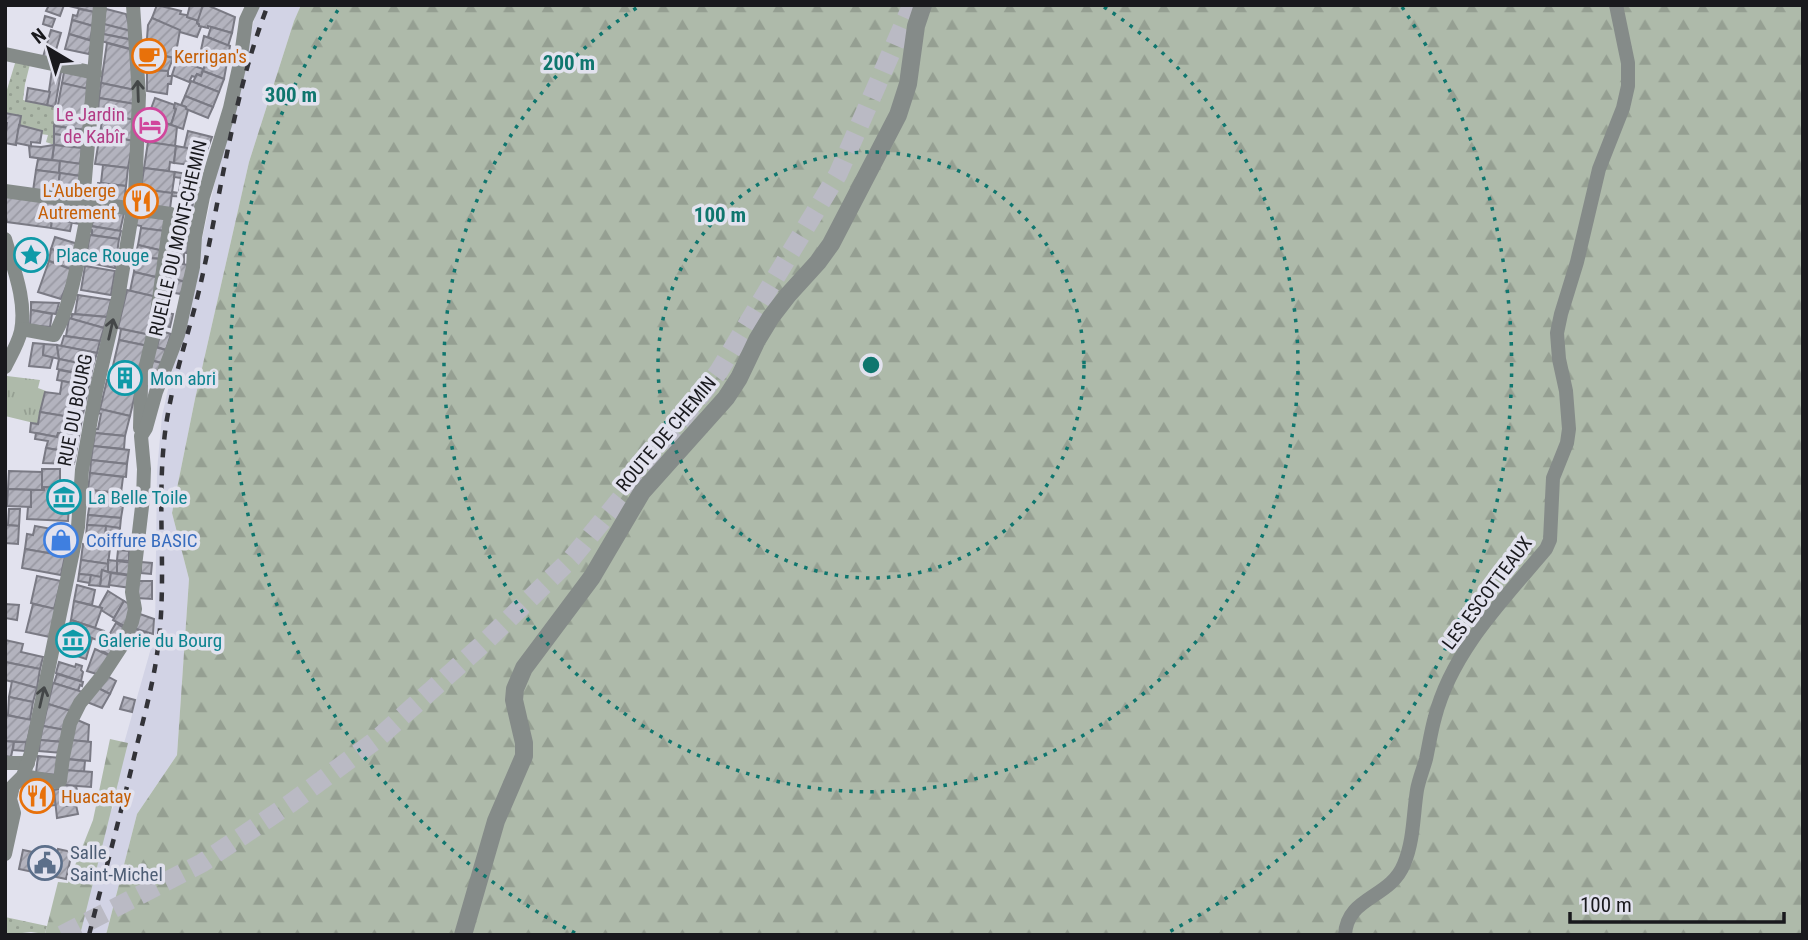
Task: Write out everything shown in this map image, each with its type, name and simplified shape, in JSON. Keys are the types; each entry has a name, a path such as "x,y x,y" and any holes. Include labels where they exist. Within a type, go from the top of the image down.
{"street":[{"path":"22,329 54,335 70,291 86,203 100,5"},
{"name":"RUE DU BOURG","path":"5,854 14,813 10,800 13,786 26,770 78,527 82,470 96,391 118,298 135,196 139,95 133,5"},
{"name":"RUELLE DU MONT-CHEMIN","path":"141,436 178,335 193,267 195,237 203,197 230,108 246,20 253,5"},
{"name":"ROUTE DE CHEMIN","path":"463,935 496,821 524,755 524,743 514,700 520,676 592,577 642,492 726,398 771,317 831,244 898,115 908,84 916,26 923,5"},
{"name":"LES ESCOTTEAUX","path":"1345,935 1348,919 1357,907 1394,881 1405,863 1412,838 1418,784 1435,715 1455,667 1486,620 1546,549 1550,540 1553,478 1567,443 1569,429 1557,333 1585,232 1596,179 1625,102 1628,79 1628,63 1616,5"},
{"path":"5,54 95,73"},
{"path":"5,191 133,208"},
{"name":"RUELLE DU MONT-CHEMIN","path":"26,770 60,781 70,723 80,703 103,676 121,647 135,609 132,592 144,468 140,426 141,386 155,327 171,214 133,208"},
{"path":"5,239 22,306 19,340 5,367"},
{"path":"5,763 26,770"}],"shaded area":[{"path":"258,5 301,5 249,162 172,513 189,579 177,755 137,814 106,935 71,935 95,831 113,808 115,775 155,634 157,471 162,416 231,111"}],"green space":[{"path":"301,5 1803,5 1803,935 106,935 137,814 177,755 189,579 172,513 249,162"},
{"path":"16,60 30,64 23,100 56,107 54,145 46,142 48,135 41,134 42,131 19,125 20,116 5,113 5,96"},
{"path":"7,376 40,380 38,388 46,391 38,424 5,416"},
{"path":"110,739 128,743 80,935 47,935 45,934 58,882 68,883 93,820"},
{"path":"5,917 47,926 45,934 31,932 5,935"}],"building":[{"path":"49,5 64,5 60,16 46,11"},
{"path":"65,5 95,5 94,12"},
{"path":"157,5 181,11 180,14 197,20 201,27 197,37 152,18"},
{"path":"190,5 203,5 199,21 187,17"},
{"path":"203,5 235,17 232,33 199,26 197,23"},
{"path":"79,9 94,12 93,26 72,20"},
{"path":"106,9 126,14 131,31 102,24"},
{"path":"45,16 55,19 52,27 43,24"},
{"path":"152,18 180,30 175,58 146,52 148,25"},
{"path":"72,20 93,26 90,40 69,34"},
{"path":"104,24 131,31 129,39 103,34"},
{"path":"211,27 232,33 228,46 208,37"},
{"path":"51,30 61,33 53,60 43,57"},
{"path":"69,34 92,41 89,54 65,49"},
{"path":"103,34 133,40 131,49 101,41"},
{"path":"204,36 230,46 224,79 203,71 206,61 199,59"},
{"path":"107,43 133,50 135,90 101,83"},
{"path":"147,52 173,58 168,71 147,70"},
{"path":"177,60 203,69 201,76 192,76 189,82 172,75"},
{"path":"52,70 61,72 55,107 47,105"},
{"path":"147,70 168,71 168,76 172,76 167,94 147,91"},
{"path":"203,71 224,79 219,92 193,82 197,74 201,76"},
{"path":"64,72 89,77 86,89 62,83"},
{"path":"191,81 219,92 213,107 185,96"},
{"path":"62,83 89,89 85,130 54,126"},
{"path":"101,83 135,90 135,104 99,98"},
{"path":"28,88 50,92 47,105 26,101"},
{"path":"185,96 213,107 208,118 181,105"},
{"path":"99,98 135,104 135,120 98,113"},
{"path":"155,98 175,105 171,125 148,117"},
{"path":"175,103 188,110 183,129 171,125"},
{"path":"5,113 21,116 16,145 5,143"},
{"path":"103,114 135,120 133,141 100,134"},
{"path":"148,117 177,127 175,146 146,142"},
{"path":"19,125 42,131 40,143 31,142 31,146 16,143"},
{"path":"54,126 85,130 83,138 54,134"},
{"path":"188,131 212,137 206,153 184,148"},
{"path":"54,134 83,138 82,148 54,145"},
{"path":"100,134 133,141 128,168 95,164"},
{"path":"148,142 176,146 174,163 170,162 169,171 144,168"},
{"path":"54,145 82,148 80,164 52,160"},
{"path":"54,145 52,160 30,157 29,146"},
{"path":"176,146 193,149 190,165 174,163"},
{"path":"38,159 60,161 59,173 36,170"},
{"path":"60,161 82,164 81,176 59,173"},
{"path":"103,165 128,168 126,186 101,183"},
{"path":"144,168 175,172 172,193 141,189"},
{"path":"36,170 60,173 57,194 33,191"},
{"path":"175,172 194,175 191,197 172,196 172,192 179,193 181,178 174,177"},
{"path":"60,173 81,176 79,194 76,197 57,194"},
{"path":"98,183 126,186 124,204 96,200"},
{"path":"141,189 172,193 170,209 139,205"},
{"path":"5,195 55,202 51,228 7,222"},
{"path":"181,196 194,197 191,216 179,214"},
{"path":"55,202 83,206 81,224 52,220"},
{"path":"94,207 124,213 120,231 92,226"},
{"path":"137,215 167,217 165,231 141,228 136,225"},
{"path":"176,216 191,222 188,235 172,230"},
{"path":"52,220 72,222 70,231 51,228"},
{"path":"90,226 121,231 119,239 92,235"},
{"path":"141,228 165,231 163,251 138,245"},
{"path":"172,230 190,235 187,253 169,250"},
{"path":"90,235 119,239 115,268 85,262"},
{"path":"55,237 78,244 74,256 51,249"},
{"path":"138,245 164,251 162,259 135,257"},
{"path":"51,249 74,256 71,269 49,261"},
{"path":"169,250 184,253 184,264 167,261"},
{"path":"135,257 162,259 160,278 134,272"},
{"path":"49,261 73,270 61,299 38,292"},
{"path":"168,262 189,265 185,282 167,277"},
{"path":"85,266 115,271 111,295 81,290"},
{"path":"134,272 160,278 156,297 130,291"},
{"path":"167,277 185,282 181,294 163,291"},
{"path":"127,290 157,297 149,335 118,328"},
{"path":"78,295 111,300 107,317 75,314"},
{"path":"31,302 59,303 56,314 31,310"},
{"path":"31,310 52,314 50,327 30,325"},
{"path":"167,313 173,314 170,327 164,326"},
{"path":"72,314 107,317 104,328 71,319"},
{"path":"69,318 104,328 100,341 66,336"},
{"path":"121,329 151,335 149,346 119,340"},
{"path":"161,331 171,334 166,350 157,347"},
{"path":"64,336 100,341 97,353 61,346"},
{"path":"119,340 148,346 142,370 138,369 136,375 112,370"},
{"path":"33,343 44,344 43,355 53,357 50,368 29,366"},
{"path":"44,344 57,345 59,359 43,355"},
{"path":"57,345 97,353 93,366 59,359"},
{"path":"155,347 166,350 162,363 151,360"},
{"path":"59,359 93,366 91,376 57,369"},
{"path":"153,361 162,363 157,380 148,378"},
{"path":"59,370 91,376 89,386 57,380"},
{"name":"Mon abri","path":"112,370 139,376 137,386 110,380"},
{"path":"107,380 137,386 130,416 100,409"},
{"path":"62,381 89,386 82,419 40,412 45,392 60,394"},
{"path":"100,409 130,416 125,436 95,433 95,429 98,429"},
{"path":"40,412 82,419 79,436 58,433 57,437 30,432 31,423 38,424"},
{"path":"36,433 57,437 58,433 79,436 76,453 46,448 48,441 35,439"},
{"path":"95,433 125,436 124,449 93,446"},
{"path":"93,446 129,450 127,464 91,460"},
{"path":"46,448 76,453 74,464 43,463"},
{"path":"91,460 127,464 126,477 90,473"},
{"path":"42,469 60,469 60,488 44,487 42,490"},
{"path":"9,471 42,472 42,490 8,489"},
{"path":"90,473 123,477 121,493 88,490"},
{"path":"44,487 73,488 68,521 27,519 28,507 31,507 31,490 44,490"},
{"path":"8,489 31,490 31,507 7,506"},
{"path":"91,490 124,494 123,506 90,502"},
{"path":"90,502 123,506 121,518 88,515"},
{"path":"9,509 20,509 19,526 8,525"},
{"path":"88,515 121,518 120,528 87,525"},
{"path":"5,525 19,526 18,544 5,543"},
{"path":"87,525 106,526 105,539 86,537"},
{"path":"35,526 69,532 65,556 25,549 27,534 33,535"},
{"path":"106,526 120,528 119,540 105,539"},
{"path":"83,544 110,548 108,564 81,560"},
{"path":"25,549 65,556 61,575 22,568"},
{"path":"118,550 129,551 129,561 117,560"},
{"path":"81,560 109,564 108,572 102,570 101,577 79,574"},
{"path":"108,560 117,561 117,573 108,572"},
{"path":"117,561 133,563 131,575 117,573"},
{"path":"141,562 152,563 151,574 141,573"},
{"path":"102,570 111,573 109,587 100,586"},
{"path":"111,573 132,576 131,588 109,585"},
{"path":"79,574 91,575 90,583 78,581"},
{"path":"91,575 101,577 100,586 89,585"},
{"path":"37,576 61,581 54,609 31,603"},
{"path":"138,581 152,581 152,599 137,598"},
{"path":"77,585 95,590 92,605 74,601"},
{"path":"108,591 124,601 114,618 99,607"},
{"path":"74,601 102,608 95,628 71,620"},
{"path":"124,601 134,607 124,626 113,620"},
{"path":"5,604 19,605 17,620 5,618"},
{"path":"33,604 56,609 50,637 26,632"},
{"path":"137,613 154,619 153,634 133,628"},
{"path":"71,620 104,631 101,641 68,631"},
{"path":"116,623 124,628 120,641 109,635"},
{"path":"133,628 147,633 144,641 137,647 128,644"},
{"path":"69,631 92,638 86,659 62,651"},
{"path":"109,635 121,642 113,657 102,651"},
{"path":"5,640 23,644 21,652 43,657 40,669 5,662"},
{"path":"95,649 112,657 100,675 87,671"},
{"path":"5,662 40,669 37,688 5,680"},
{"path":"59,662 75,667 76,664 82,666 81,681 56,673"},
{"path":"57,674 83,682 82,686 80,685 78,691 54,683"},
{"path":"107,676 116,681 110,694 98,688"},
{"path":"12,681 37,688 33,702 9,697"},
{"path":"53,683 83,692 73,712 48,704"},
{"path":"98,688 110,694 102,708 87,702"},
{"path":"9,697 33,702 30,720 8,715"},
{"path":"124,697 135,700 132,712 120,709"},
{"path":"48,704 71,711 65,730 43,726"},
{"path":"5,715 32,720 27,742 5,741"},
{"path":"75,719 89,725 88,742 70,740"},
{"path":"43,726 65,730 63,742 40,740"},
{"path":"40,740 63,742 62,753 39,751"},
{"path":"70,740 91,742 90,761 68,759"},
{"path":"5,741 14,742 11,757 5,756"},
{"path":"14,742 26,742 25,751 13,750"},
{"path":"38,756 61,758 59,775 36,773"},
{"path":"66,759 85,761 84,772 65,770"},
{"path":"65,770 92,772 91,787 63,785"},
{"path":"33,785 53,785 56,805 32,808"},
{"path":"63,785 76,786 80,804 66,806"},
{"path":"63,788 66,806 76,805 78,814 57,818 54,790"},
{"name":"Salle Saint-Michel","path":"58,849 72,852 66,879 19,869 23,850 56,857"}],"tunnel":[{"path":"62,935 202,863 291,803 376,740 485,642 572,558 648,465 719,371 838,174 912,5"}],"railway":[{"path":"89,935 156,659 162,596 162,468 170,402 201,282 237,107 268,5"}],"place":[{"name":"Kerrigan's","path":"149,56"},
{"name":"Le Jardin de Kabîr","path":"150,125"},
{"name":"L'Auberge Autrement","path":"141,201"},
{"name":"Place Rouge","path":"31,255"},
{"name":"Mon abri","path":"125,378"},
{"name":"La Belle Toile","path":"64,497"},
{"name":"Coiffure BASIC","path":"61,540"},
{"name":"Galerie du Bourg","path":"73,640"},
{"name":"Huacatay","path":"37,796"},
{"name":"Salle Saint-Michel","path":"45,863"}]}
